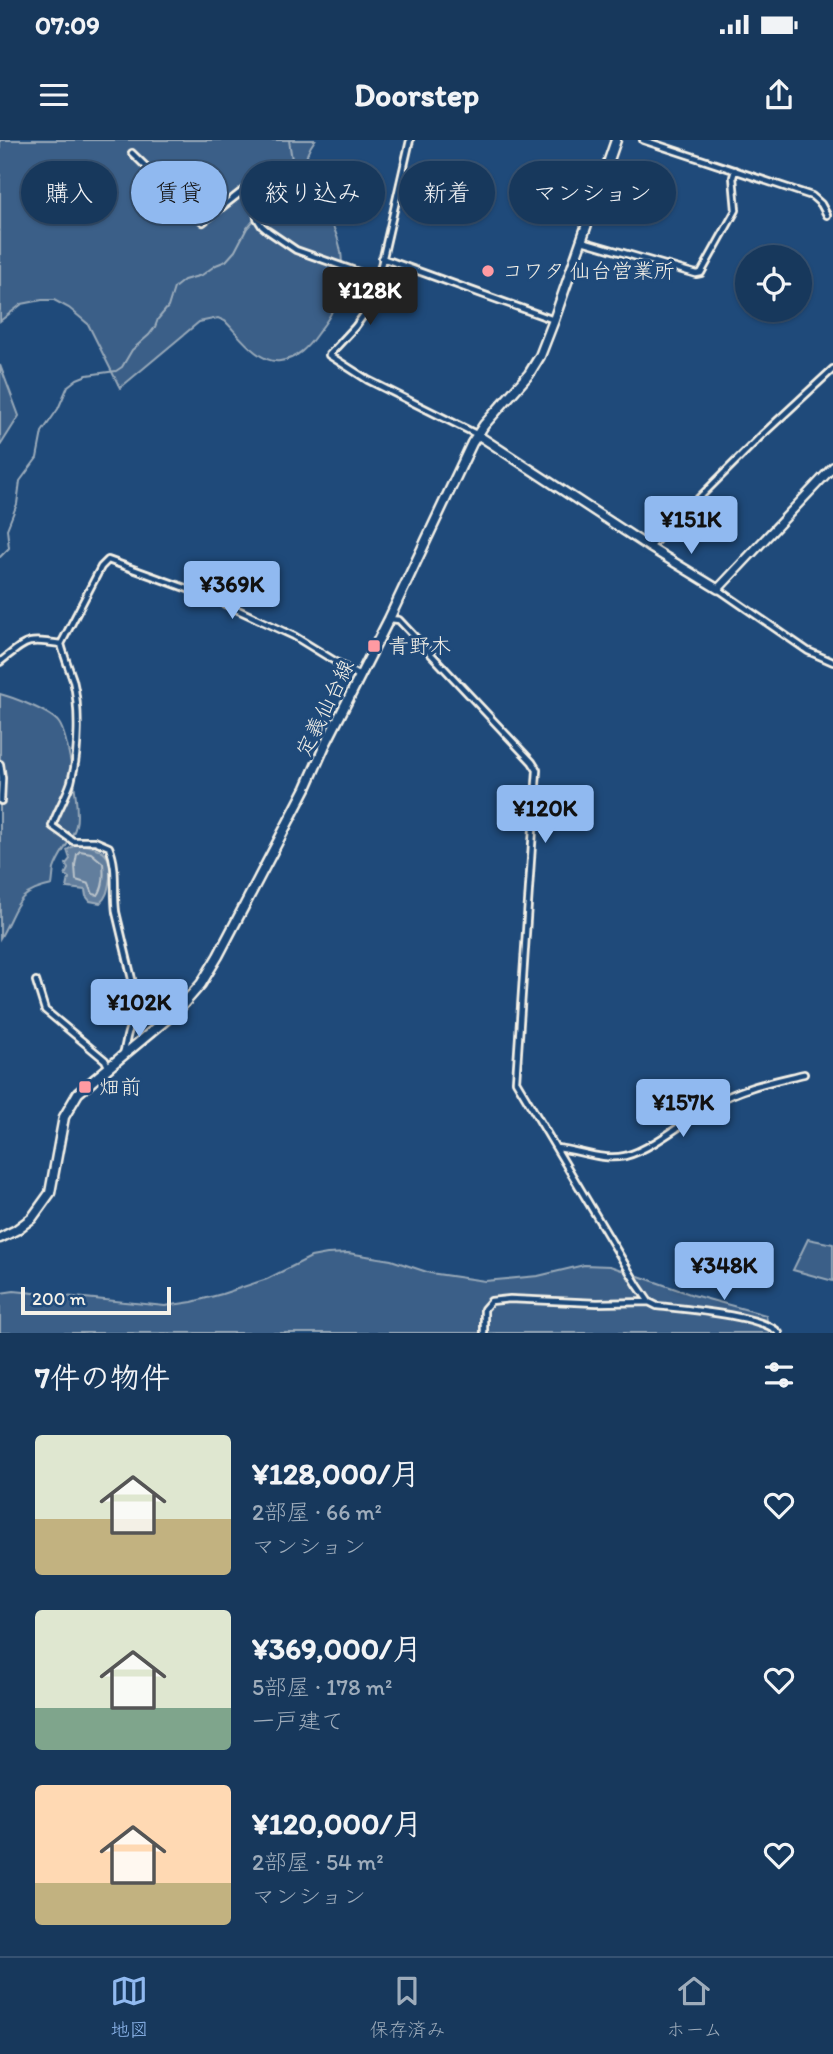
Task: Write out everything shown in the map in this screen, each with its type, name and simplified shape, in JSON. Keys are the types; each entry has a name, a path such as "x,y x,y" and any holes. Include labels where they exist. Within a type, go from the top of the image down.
{"main road":[{"name":"定義仙台線","path":"0,1238 32,1218 46,1199 53,1183 62,1124 78,1093 179,1009 201,984 218,956 278,846 478,435 529,374 540,356 616,140"}],"street":[{"path":"410,140 378,279 368,309 329,355 368,380 478,435 718,589 808,651 833,662"},
{"path":"643,140 812,196 821,204 827,215"},
{"path":"132,153 204,222 250,186 254,190 257,218 268,231 296,250 378,279"},
{"path":"582,241 696,275 701,273 736,210 733,177 735,170"},
{"path":"382,258 554,320"},
{"path":"649,547 833,369"},
{"path":"718,589 833,467"},
{"path":"140,1013 116,912 116,876 109,847 95,841 73,841 52,826 69,788 76,755 77,705 61,644 101,568 108,559 210,597 293,636 359,677"},
{"path":"389,619 399,620 537,770 516,1081 649,1302"},
{"path":"0,662 24,642 61,644"},
{"path":"0,764 1,801"},
{"path":"36,981 45,1010 108,1066"},
{"path":"123,1055 129,1029 140,1013 166,1000 189,998"},
{"path":"556,1148 608,1158 632,1154 744,1088 804,1074"},
{"path":"484,1333 484,1309 491,1301 510,1299 597,1303 649,1302 657,1306 730,1315 771,1326 779,1333"}],"shaded area":[{"path":"0,140 315,140 306,161 241,161 241,224 332,224 339,243 342,257 341,282 331,314 306,348 292,358 272,361 265,358 243,341 225,321 218,318 199,322 120,388 88,324 69,308 54,300 42,300 22,304 0,321"},
{"path":"0,365 19,416 0,446"},
{"path":"0,694 40,710 59,723 69,756 77,817 74,831 54,869 52,885 39,888 23,897 0,938"},
{"path":"808,1239 833,1244 833,1281 793,1270"},
{"path":"348,1253 391,1260 430,1273 485,1281 538,1276 584,1265 610,1266 693,1295 766,1315 769,1333 0,1333 0,1293 14,1291 165,1306 192,1302 267,1279 311,1257"}],"water":[{"path":"77,844 98,849 110,862 108,888 100,903 90,901 85,890 67,888 69,878 65,875 68,869 66,864 70,859 67,850"}],"waterway":[{"path":"289,140 292,161"},
{"path":"0,557 9,548 7,529 17,504 20,481 37,458 42,432 58,409 68,386 87,375 116,371 122,367 132,350 155,327 168,307 174,288 184,280 202,275 226,261 251,224"}],"place":[{"name":"コワタ 仙台営業所","path":"488,271"},
{"name":"青野木","path":"374,646"},
{"name":"畑前","path":"85,1087"}]}
